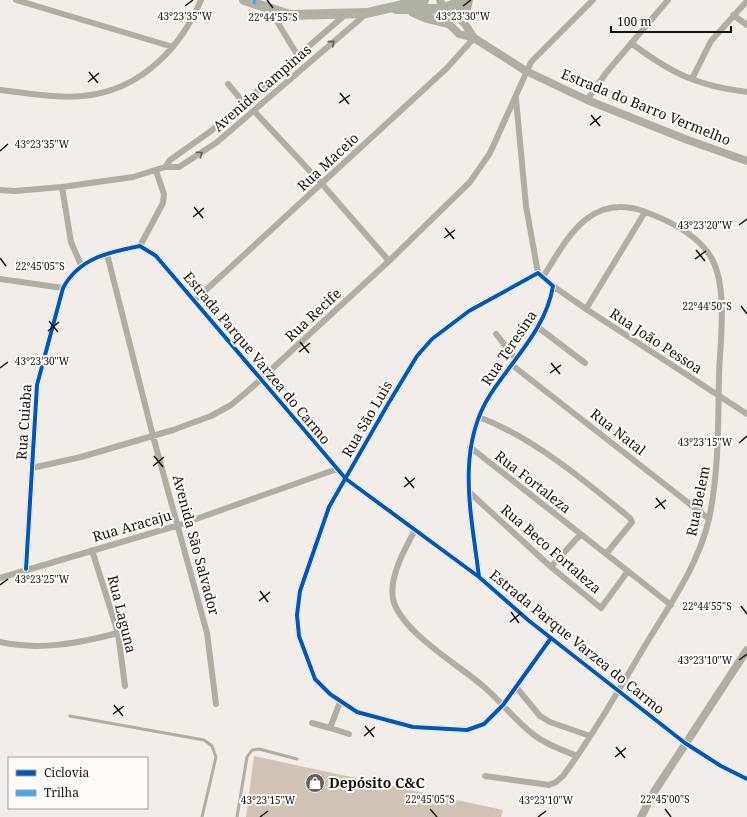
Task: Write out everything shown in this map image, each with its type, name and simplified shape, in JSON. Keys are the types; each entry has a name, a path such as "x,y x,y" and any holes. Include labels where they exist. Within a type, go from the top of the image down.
{"main road":[{"path":"244,0 255,2 270,10 290,15 367,13 424,0"},
{"path":"384,9 410,10 462,1 463,21"},
{"path":"410,10 427,18 448,23"}],"street":[{"path":"16,0 173,47"},
{"path":"0,90 56,96 90,95 117,88 140,77 173,47 195,14 201,0"},
{"name":"Rua Recife","path":"32,468 81,457 153,436 211,416 231,405 389,261 479,172 516,99 526,71 537,55 593,0"},
{"path":"587,100 606,73 668,0"},
{"path":"692,79 711,41 733,15 747,2"},
{"name":"Estrada do Barro Vermelho","path":"441,4 448,23 459,34 474,38 526,71 587,100 685,140 747,161"},
{"path":"270,10 298,56"},
{"name":"Avenida Campinas","path":"62,187 133,177 165,167 179,167 191,160 254,111 367,13"},
{"name":"Avenida Campinas","path":"165,167 170,160 211,130 244,103 346,14"},
{"path":"733,15 747,25"},
{"name":"Estrada do Barro Vermelho","path":"463,21 474,38"},
{"name":"Rua Maceio","path":"195,300 447,68 474,38"},
{"path":"631,43 665,68 709,86 747,92"},
{"path":"228,84 244,103"},
{"path":"516,99 526,206 540,275 554,286"},
{"path":"254,111 322,184 389,261"},
{"path":"107,254 140,246 163,203 164,194 156,170"},
{"path":"0,190 22,191 62,187 71,242 81,265"},
{"name":"Rua Belem","path":"485,776 549,785 556,782 563,776 620,690 671,605 699,552 709,519 717,470 721,314 720,285 713,260 691,235 645,212 622,207 600,210 592,214 581,223 540,275"},
{"path":"586,310 645,212"},
{"name":"Estrada Parque Varzea do Carmo","path":"140,246 156,256 195,300 346,479 479,577 551,638 620,690 685,743 721,766 747,779"},
{"name":"Rua Cuiaba","path":"26,569 37,386 63,288 67,280 81,265 107,254"},
{"name":"Avenida São Salvador","path":"107,254 153,436 179,525 207,633 216,704"},
{"name":"Rua São Luis","path":"540,275 469,311 432,339 417,356 329,507 307,567 300,591 297,615 299,636 315,680 340,702 357,712 413,727 467,730 484,724 503,705 551,638"},
{"path":"0,280 63,288"},
{"name":"Rua João Pessoa","path":"554,286 586,310 747,414"},
{"name":"Rua Teresina","path":"479,577 469,492 468,467 470,447 479,417 489,396 539,328 552,298 554,286"},
{"path":"539,328 585,363"},
{"path":"496,334 516,359"},
{"name":"Rua Natal","path":"512,365 709,519"},
{"path":"479,417 500,425 521,436 630,518 632,522 606,554"},
{"name":"Rua Fortaleza","path":"470,447 580,535 671,605"},
{"name":"Rua Aracaju","path":"0,578 26,569 179,525 337,469"},
{"name":"Rua Beco Fortaleza","path":"469,492 551,567 600,608 628,571"},
{"path":"415,530 400,561 393,582 393,598 398,611 409,626 483,686 534,735 552,747 577,756"},
{"path":"551,567 580,535"},
{"name":"Rua Laguna","path":"92,550 118,633 125,686"},
{"path":"0,642 12,645 44,646 80,643 118,633"},
{"path":"641,817 654,792 685,743 747,650"},
{"path":"516,687 540,716 550,722 590,736"},
{"path":"330,728 340,702"},
{"path":"312,723 349,734"}],"lane":[{"path":"70,716 204,740 212,746 216,757 202,817"},
{"path":"237,817 247,757 252,750 259,749 297,758"}],"building":[{"name":"Depósito C&C","path":"254,756 503,810 501,817 246,817"}],"marked path":[{"path":"254,4 255,0"}],"cycle path":[{"path":"26,569 37,385 63,288 77,270 86,263 106,254 140,246 156,256 346,479 479,577 528,620 685,743 721,766 747,779"},
{"path":"479,577 470,508 469,461 473,438 479,416 490,395 528,343 549,302 553,286 538,273 469,311 432,339 417,356 329,507 300,591 297,615 299,636 315,679 330,694 357,712 413,727 467,730 484,724 503,705 551,638"}],"place":[{"name":"Depósito C&C","path":"315,783"}]}
